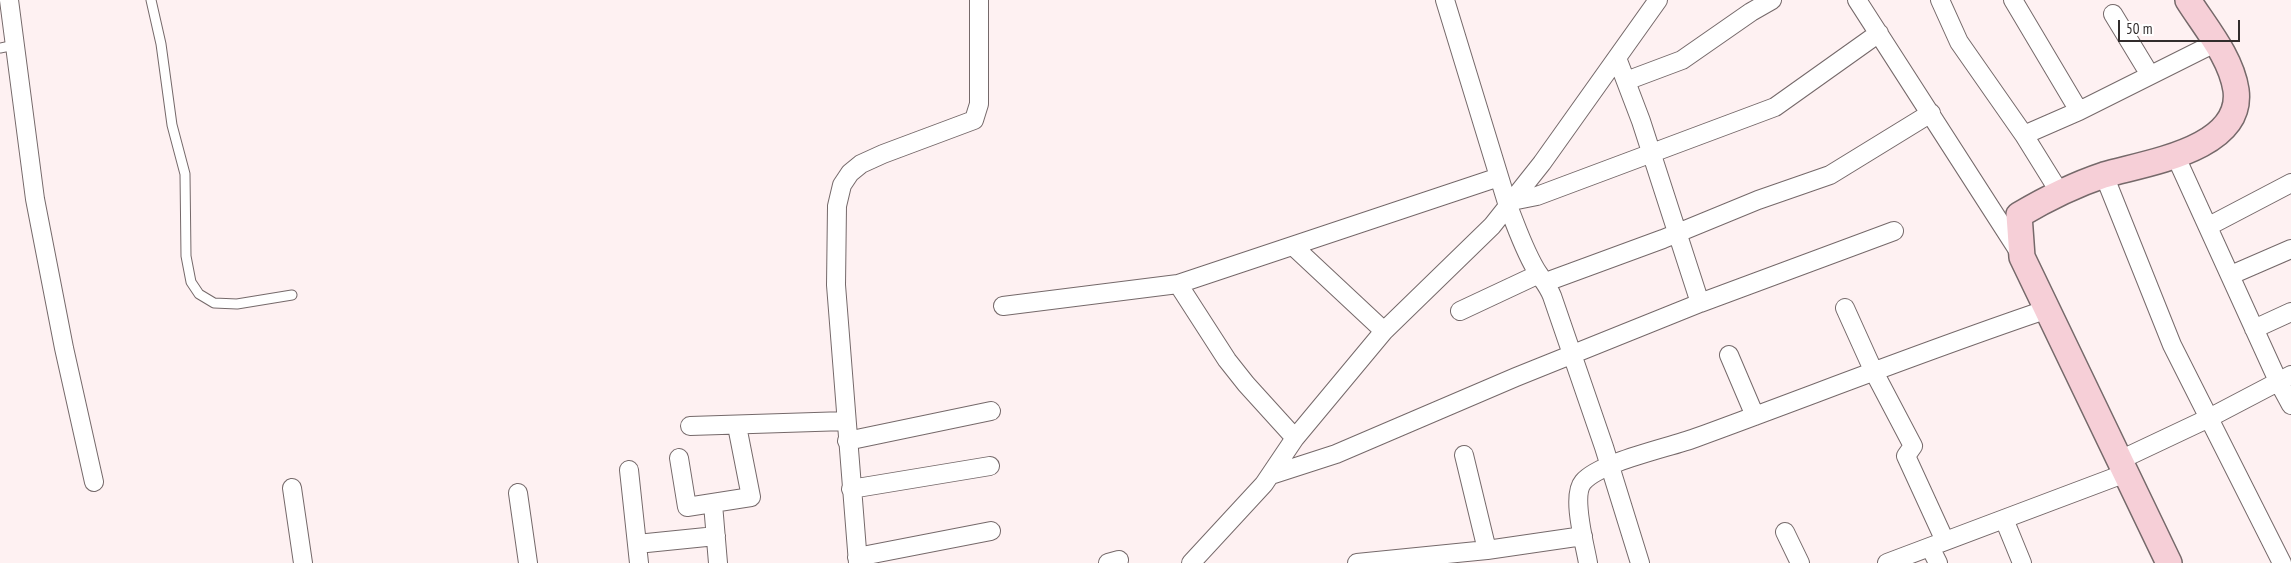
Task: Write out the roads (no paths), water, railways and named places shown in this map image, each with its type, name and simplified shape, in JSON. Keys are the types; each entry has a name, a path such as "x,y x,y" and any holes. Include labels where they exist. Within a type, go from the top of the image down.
{"street":[{"path":"9,0 8,47 64,348 94,482"},
{"path":"979,0 980,104 974,120 883,154 861,164 850,173 842,185 837,206 836,285 858,560 991,531"},
{"path":"1445,0 1499,177 1520,236 1542,278 1572,356 1610,466 1640,563"},
{"path":"1191,563 1271,475 1295,438 1384,331 1492,226 1542,163 1658,0"},
{"path":"1626,82 1682,60 1751,12 1772,0"},
{"path":"1857,0 2022,257 2169,563"},
{"path":"1940,0 1959,42 2024,136 2060,193"},
{"path":"2013,0 2079,111"},
{"path":"2022,257 2019,215 2060,193 2104,176 2176,157 2210,138 2226,124 2234,111 2236,90 2226,60 2188,0"},
{"path":"2113,14 2150,75"},
{"path":"1510,204 1538,196 1652,155 1776,107 1879,33"},
{"path":"2024,136 2079,111 2215,43"},
{"path":"1617,58 1652,155 1700,303"},
{"path":"1460,311 1542,278 1677,233 1758,200 1830,175 1931,113"},
{"path":"2176,157 2209,226 2254,329 2284,378 2291,406"},
{"path":"2104,176 2172,345 2282,563"},
{"path":"1003,306 1178,284 1499,177"},
{"path":"2209,226 2291,183"},
{"path":"1271,475 1336,454 1516,377 1700,303 1894,231"},
{"path":"1293,246 1384,331"},
{"path":"2231,275 2291,249"},
{"path":"1178,284 1227,360 1295,438"},
{"path":"1845,308 1873,370 1913,446 1906,456 1938,544 1938,563"},
{"path":"1588,563 1577,498 1578,489 1588,477 1610,466 1755,416 1873,370 2048,309"},
{"path":"2254,329 2291,312"},
{"path":"1729,355 1755,416"},
{"path":"1887,563 2004,519 2123,467 2284,378"},
{"path":"847,441 991,411"},
{"path":"690,426 737,426 846,421"},
{"path":"679,458 687,507 751,497 737,426"},
{"path":"1464,455 1487,550"},
{"path":"851,489 990,466"},
{"path":"629,470 639,563"},
{"path":"292,488 303,563"},
{"path":"518,493 528,563"},
{"path":"713,504 718,563"},
{"path":"2004,519 2022,563"},
{"path":"1785,532 1800,563"},
{"path":"637,544 716,536"},
{"path":"1357,563 1487,550 1583,536"}],"lane":[{"path":"151,0 161,44 172,125 185,174 185,248 191,282 199,294 214,303 237,304 292,295"}]}
